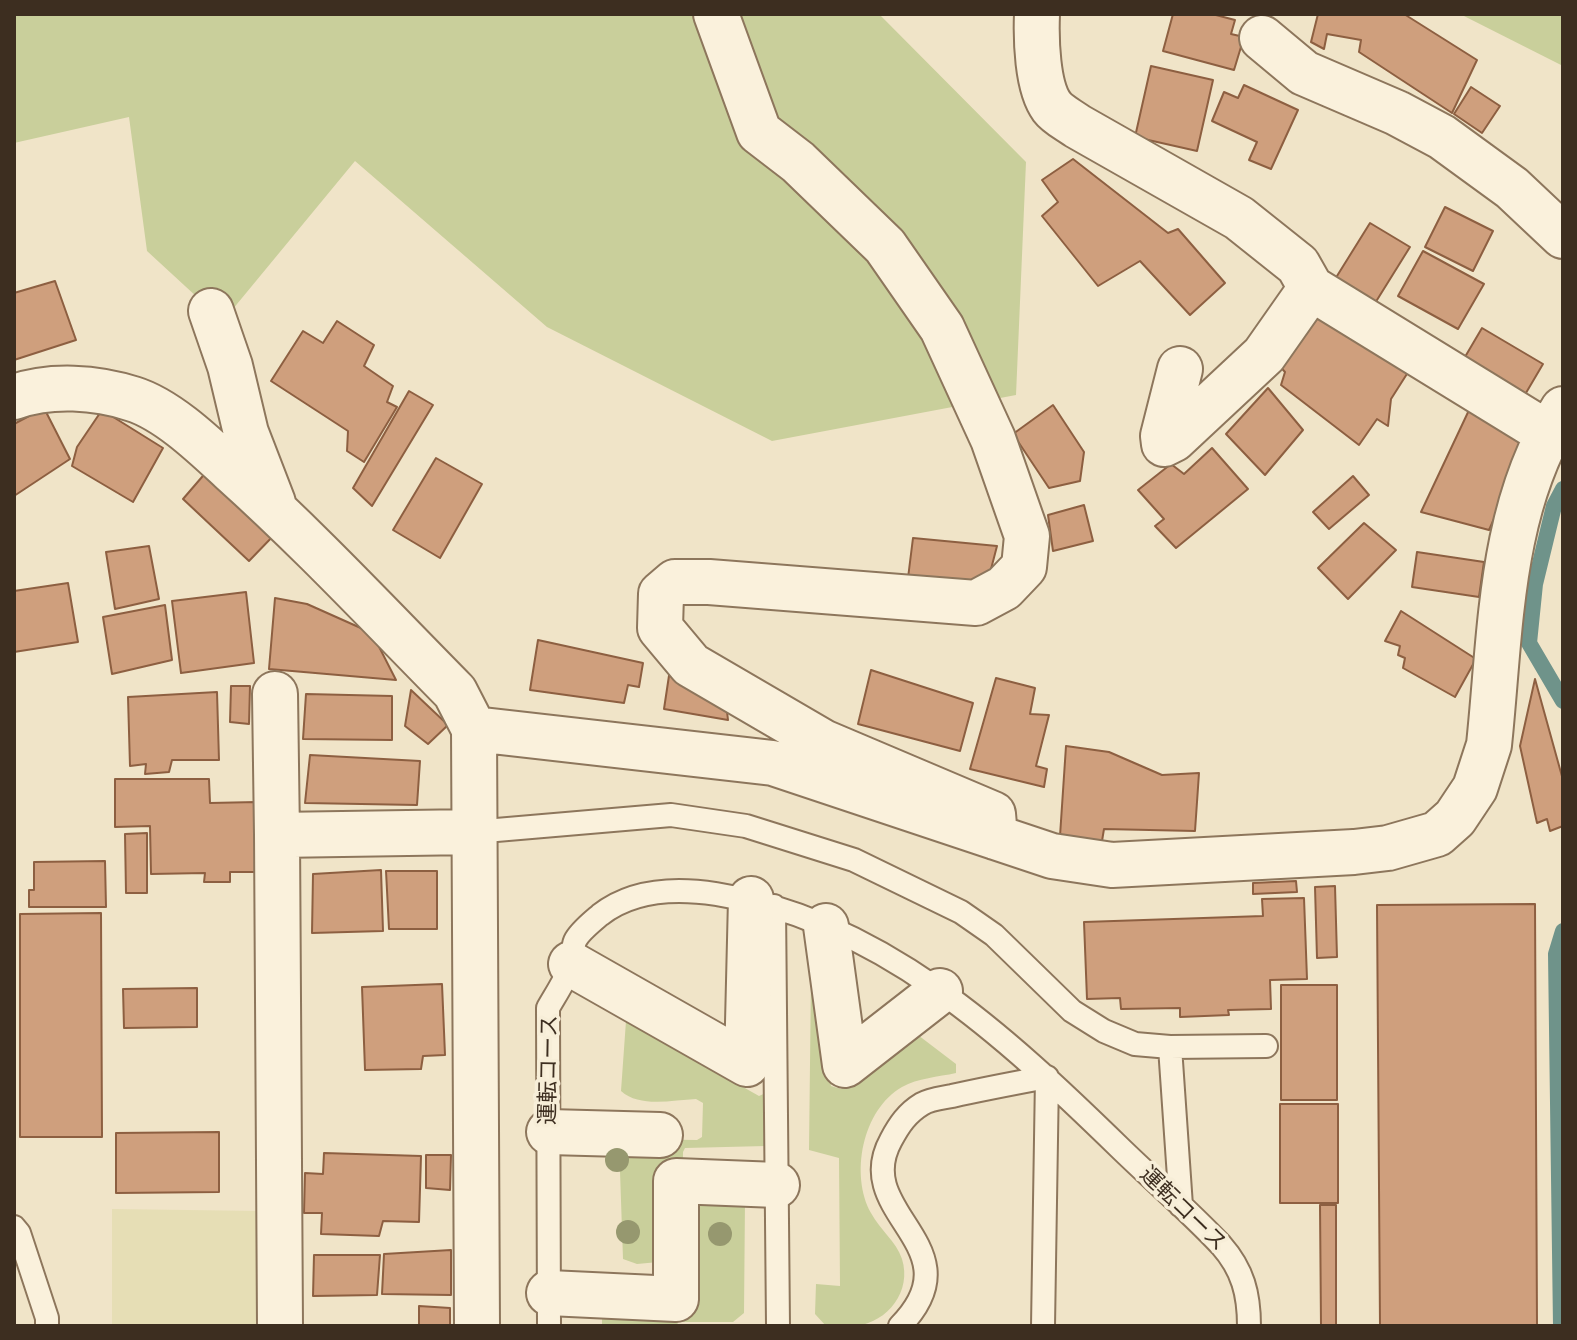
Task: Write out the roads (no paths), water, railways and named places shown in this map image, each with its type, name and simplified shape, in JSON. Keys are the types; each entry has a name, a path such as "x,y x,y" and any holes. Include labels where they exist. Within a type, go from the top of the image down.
{"street":[{"path":"716,14 759,132 798,162 885,246 942,328 993,439 1027,536 1024,567 1004,588 976,603 675,582 661,594 660,628 691,665 823,742 993,814 995,837"},
{"path":"474,729 773,763 1052,856 1112,865 1388,848 1437,834 1455,818 1475,788 1489,745 1508,563 1517,515 1555,421 1311,288 1298,265 1239,218 1077,126 1055,110 1039,66 1037,14"},
{"path":"1262,38 1304,73 1397,113 1442,137 1512,188 1563,236"},
{"path":"1180,369 1163,436 1164,444 1174,439 1264,355 1311,288"},
{"path":"211,311 230,366 246,433 275,509"},
{"path":"14,397 86,388 136,400 187,430 275,509 455,692 474,729 477,1326"},
{"path":"275,694 280,1326"},
{"path":"277,835 473,832"},
{"path":"571,964 747,1064 762,903"},
{"path":"826,926 845,1065 940,991"},
{"path":"549,1132 660,1135"},
{"path":"549,1310 676,1299 676,1181 777,1185"}],"lane":[{"path":"473,832 671,815 759,830 854,860 961,912 994,935 1072,1011 1104,1031 1135,1044 1170,1047 1266,1046"},
{"name":"運転コース","path":"549,1310 548,1008 571,964 575,939 602,913 635,897 672,889 762,903 826,926 887,956 940,991 1047,1077 1233,1259 1246,1290 1249,1326"},
{"path":"762,903 777,1185 778,1326"},
{"path":"1170,1047 1181,1206"},
{"path":"900,1326 924,1291 926,1263 913,1233 893,1207 884,1188 883,1168 887,1146 901,1121 924,1102 1047,1077 1043,1326"},
{"path":"14,1227 19,1233 47,1326"}],"waterway":[{"path":"1563,489 1554,506 1535,584 1529,643 1563,701"},
{"path":"1561,1326 1556,954 1563,931"}]}
